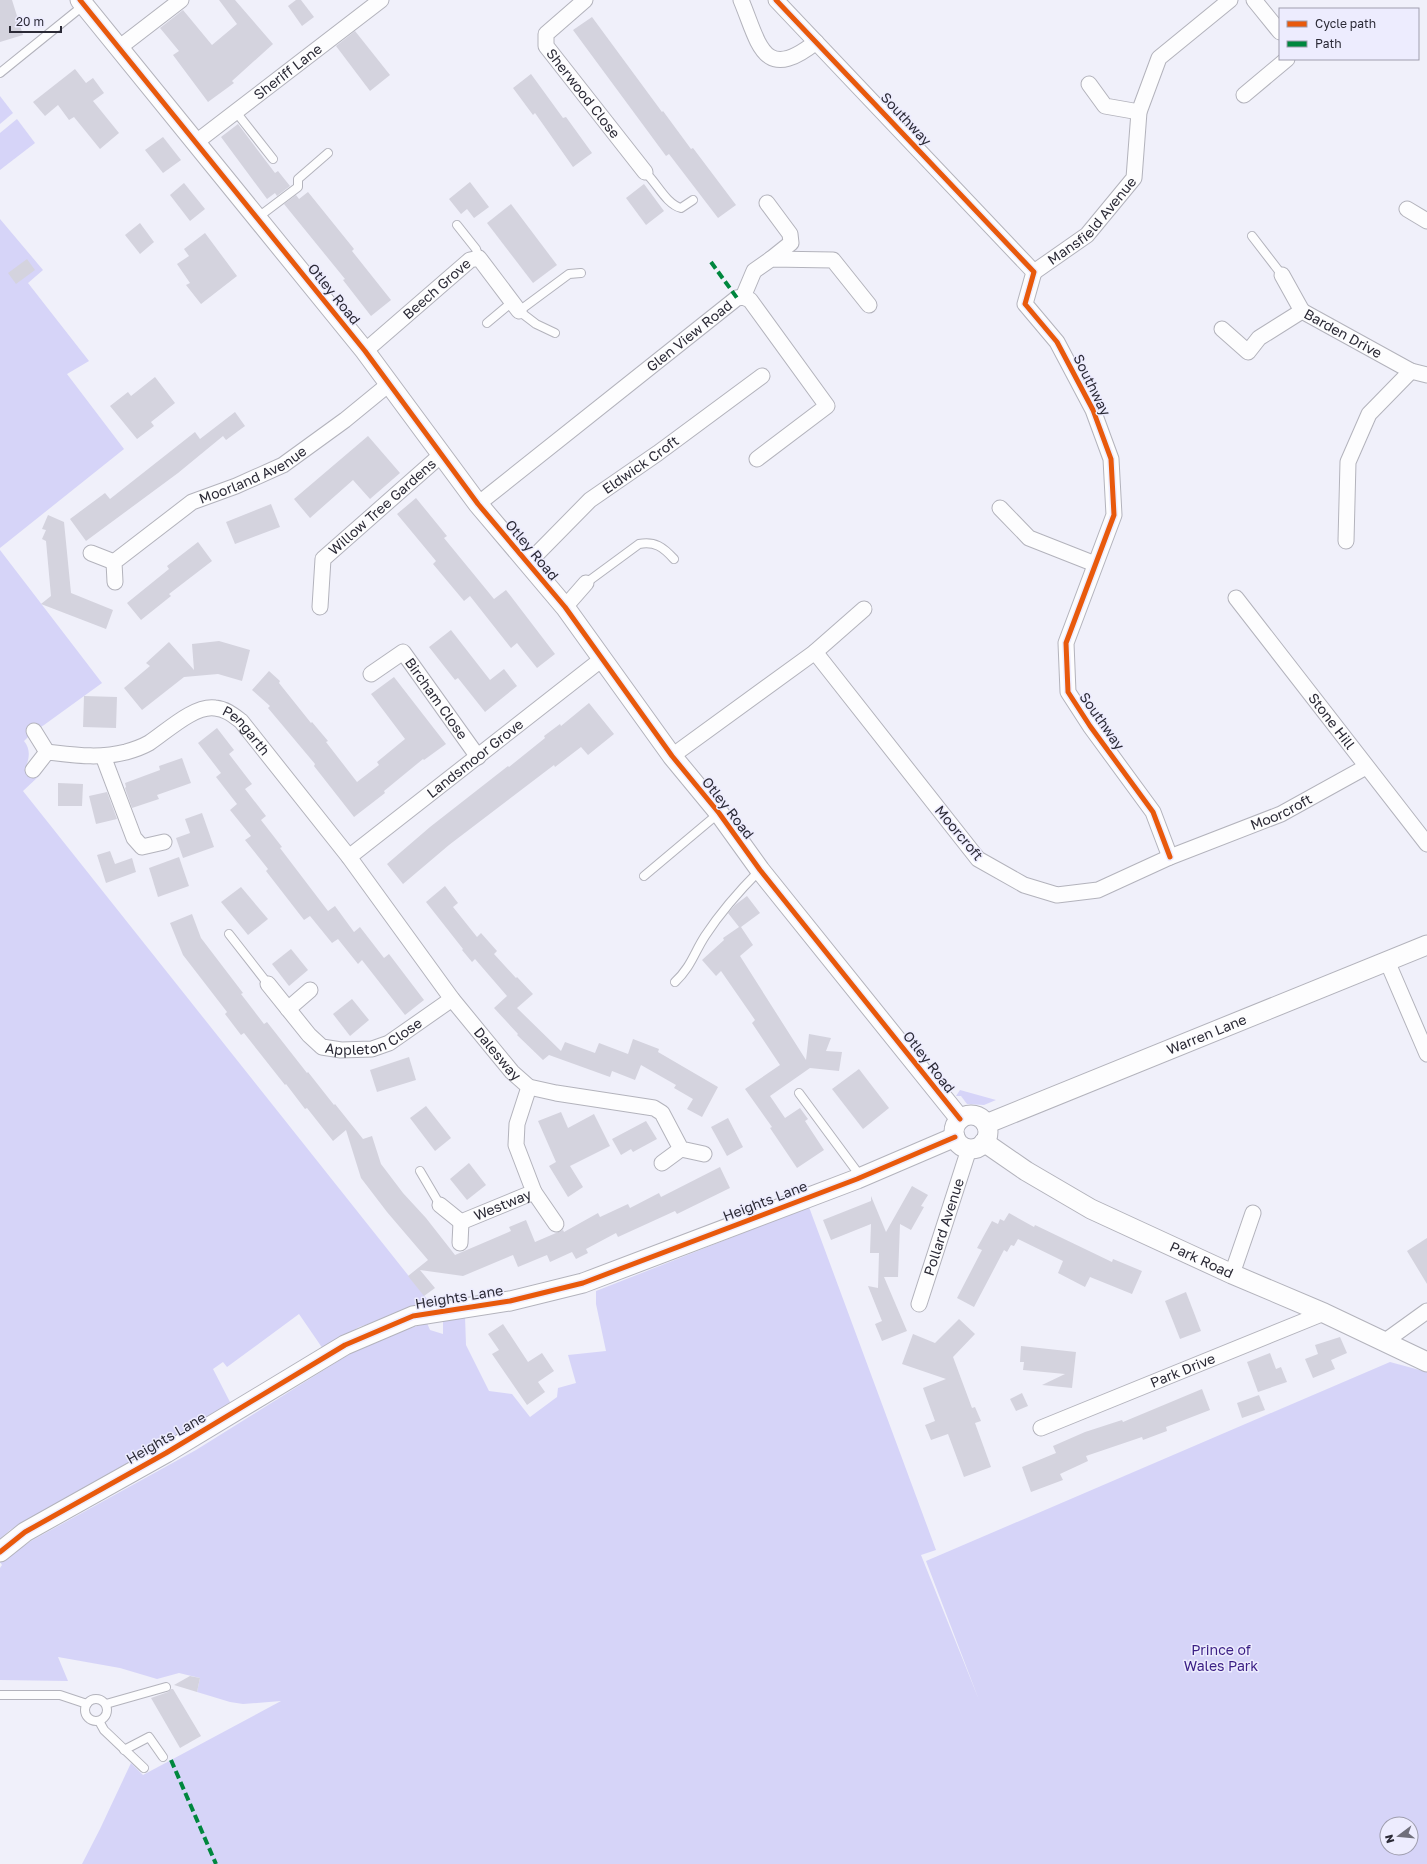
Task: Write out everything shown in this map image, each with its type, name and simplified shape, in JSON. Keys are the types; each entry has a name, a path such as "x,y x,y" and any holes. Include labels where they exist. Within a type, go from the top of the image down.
{"street":[{"path":"120,47 181,0"},
{"name":"Sheriff Lane","path":"195,143 381,0"},
{"name":"Sherwood Close","path":"585,0 546,34 546,46 645,172"},
{"path":"741,0 762,49 770,57 780,61 790,59 801,54 816,42"},
{"name":"Southway","path":"776,0 1034,272 1025,304 1056,342 1093,410 1111,459 1114,515 1066,643 1068,692 1090,726 1153,812 1170,857"},
{"name":"Mansfield Avenue","path":"1034,272 1087,235 1134,178 1139,112 1158,58 1230,0"},
{"path":"1254,0 1279,31"},
{"name":"Otley Road","path":"82,2 365,351 478,504 564,607 672,756 719,813 760,870 971,1134"},
{"path":"1244,95 1286,60"},
{"path":"1089,84 1105,106 1139,112"},
{"path":"743,297 754,271 791,242 790,234 767,203"},
{"path":"1407,209 1427,221"},
{"name":"Beech Grove","path":"365,351 470,260 479,258 516,307"},
{"path":"771,259 832,260 869,305"},
{"path":"1282,275 1302,311"},
{"name":"Glen View Road","path":"478,504 738,298 743,297 750,300 827,406 757,459"},
{"name":"Barden Drive","path":"1222,329 1248,352 1259,338 1302,311 1411,371 1427,375"},
{"path":"1346,541 1348,462 1370,414 1411,371"},
{"name":"Eldwick Croft","path":"528,563 590,500 658,453 762,376"},
{"name":"Moorland Avenue","path":"114,562 192,502 236,486 283,465 345,420 389,384"},
{"name":"Willow Tree Gardens","path":"320,607 323,559 441,455"},
{"path":"1000,508 1029,538 1095,564"},
{"path":"90,553 114,562 115,582"},
{"path":"564,607 586,583"},
{"name":"Stone Hill","path":"1236,598 1427,844"},
{"path":"672,756 815,652 864,609"},
{"name":"Bircham Close","path":"372,674 403,652 478,757"},
{"name":"Moorcroft","path":"815,652 978,860 1024,885 1057,895 1098,890 1170,857 1281,814 1366,767"},
{"name":"Landsmoor Grove","path":"349,857 602,659"},
{"name":"Pengarth","path":"47,752 85,757 126,752 147,744 196,711 214,707 229,711 241,721 349,857"},
{"path":"33,770 47,752 34,731"},
{"path":"103,756 134,838 142,847 164,842"},
{"name":"Dalesway","path":"349,857 452,999 512,1072 529,1086 556,1093 654,1108 662,1113 681,1149"},
{"name":"Warren Lane","path":"971,1134 1427,945"},
{"path":"1387,961 1427,1054"},
{"name":"Appleton Close","path":"268,984 309,1035 322,1047 341,1050 372,1049 389,1043 452,999"},
{"path":"288,1009 310,990"},
{"name":"Westway","path":"440,1205 461,1222 534,1192 516,1145 517,1124 529,1086"},
{"name":"Heights Lane","path":"0,1552 25,1532 166,1453 344,1345 413,1316 510,1301 583,1283 971,1134"},
{"name":"Park Road","path":"971,1134 1026,1171 1091,1209 1232,1274 1324,1313 1427,1362"},
{"name":"Pollard Avenue","path":"919,1304 971,1134"},
{"path":"662,1163 681,1149 704,1154"},
{"path":"534,1192 556,1224"},
{"path":"1232,1274 1253,1213"},
{"path":"460,1243 461,1222"},
{"path":"1384,1342 1427,1311"},
{"name":"Park Drive","path":"1041,1428 1324,1313"}],"lane":[{"path":"0,72 82,2"},
{"path":"236,112 274,159"},
{"path":"257,218 298,187 298,179 328,153"},
{"path":"645,172 673,206 681,208 693,200"},
{"path":"457,224 476,249 479,258"},
{"path":"1252,236 1282,275"},
{"path":"487,323 569,274 581,273"},
{"path":"516,307 536,324 555,333"},
{"path":"586,583 639,544 648,542 657,544 674,559"},
{"path":"644,876 719,813"},
{"path":"675,982 686,971 705,937 728,903 760,870"},
{"path":"229,934 268,984"},
{"path":"799,1093 861,1177"},
{"path":"420,1172 440,1205"},
{"path":"106,1704 107,1714 99,1721 95,1722 88,1718 85,1711 87,1704 96,1699 106,1704 166,1687"},
{"path":"0,1695 60,1695 87,1704"},
{"path":"99,1721 104,1730 144,1768"},
{"path":"124,1750 149,1737 163,1757"}],"green space":[{"path":"0,96 13,113 0,124"},
{"path":"17,119 35,143 0,170 0,133"},
{"path":"0,219 43,270 28,283 89,361 67,374 124,449 0,548"},
{"path":"0,550 102,683 34,731 24,741 29,753 26,766 39,776 23,791 431,1304 359,1327 323,1349 299,1314 227,1367 223,1362 213,1369 231,1404 10,1530 0,1539"},
{"path":"960,1090 996,1100 984,1105 967,1104 961,1096 956,1096"},
{"name":"Prince of Wales Park","path":"809,1207 936,1550 921,1555 979,1700 926,1561 1390,1362 1427,1372 1427,1864 82,1864 131,1763 143,1775 281,1701 243,1704 230,1702 197,1692 200,1678 179,1673 157,1679 120,1668 58,1657 68,1681 0,1680 0,1568 2,1565 0,1562 31,1541 196,1450 372,1340 427,1323 430,1330 443,1334 443,1319 465,1316 466,1345 489,1391 512,1394 530,1417 557,1397 558,1388 576,1383 568,1355 606,1351 596,1304 596,1291"}],"building":[{"path":"0,0 12,0 23,35 0,42"},
{"path":"219,0 235,0 273,44 232,81 234,83 208,102 173,55 179,51 160,28 183,10 212,45 237,24"},
{"path":"296,0 301,0 314,17 302,26 288,6"},
{"path":"592,17 662,112 663,111 691,149 693,148 736,205 718,218 669,154 666,156 573,30"},
{"path":"355,31 390,75 370,91 336,46"},
{"path":"75,69 86,83 93,78 104,93 93,101 119,133 100,149 74,117 69,120 58,105 45,116 33,102"},
{"path":"531,74 563,118 566,117 592,153 573,167 535,113 533,115 513,88"},
{"path":"238,124 275,173 278,171 290,186 277,196 275,193 267,199 221,137"},
{"path":"163,137 181,160 163,173 145,150"},
{"path":"470,182 489,207 474,218 467,209 461,214 449,199"},
{"path":"184,183 205,209 190,221 170,195"},
{"path":"644,184 664,211 646,225 626,198"},
{"path":"308,192 354,249 352,251 391,300 371,316 343,280 345,279 284,204 296,195 299,199"},
{"path":"511,204 557,265 533,283 487,223"},
{"path":"140,223 154,242 140,254 125,235"},
{"path":"205,233 237,276 201,304 186,285 190,283 177,264 189,256 184,249"},
{"path":"27,259 35,270 16,284 8,273"},
{"path":"155,377 175,403 151,422 154,426 137,439 110,406 128,392 131,396"},
{"path":"235,412 245,426 226,440 223,436 178,473 86,541 70,519 105,493 110,499 195,432 200,439"},
{"path":"368,436 400,473 370,499 353,480 310,518 294,499"},
{"path":"416,498 447,536 444,538 494,599 506,590 555,654 537,668 517,643 511,648 470,596 464,601 433,564 436,561 397,514"},
{"path":"271,504 280,527 235,544 226,522"},
{"path":"48,515 64,522 71,593 113,610 106,629 41,604 51,596 46,541 42,539 46,530 42,529"},
{"path":"198,542 212,561 169,594 171,596 141,620 127,603 169,569 167,566"},
{"path":"451,630 490,680 504,669 517,686 485,712 458,678 455,680 429,647"},
{"path":"219,641 250,650 242,681 218,674 184,677 142,710 124,688 150,666 146,663 169,642 194,670 192,644"},
{"path":"269,671 280,681 279,683 311,723 312,722 328,741 326,742 357,782 379,765 377,762 405,739 371,694 394,677 446,744 424,760 423,759 384,791 385,793 354,817 314,766 315,764 268,708 270,706 252,690"},
{"path":"84,696 117,697 116,728 83,727"},
{"path":"589,703 614,734 588,755 581,747 555,767 554,765 449,845 403,884 387,864 430,827 545,738 544,736 560,724 561,726"},
{"path":"217,728 234,750 229,754 252,784 245,789 266,816 261,820 282,847 280,848 328,911 335,906 354,932 360,927 384,958 389,954 424,1000 405,1015 362,960 358,964 338,939 332,943 310,916 304,920 266,871 268,869 245,840 251,836 230,810 237,804 216,777 221,773 198,743"},
{"path":"182,758 191,783 157,795 159,799 132,808 125,788 125,783 160,770 159,766"},
{"path":"58,783 83,784 82,806 58,806"},
{"path":"107,792 117,819 96,824 89,796"},
{"path":"202,813 214,847 183,858 176,838 190,833 185,819"},
{"path":"110,851 115,864 132,858 136,872 106,883 97,855"},
{"path":"179,857 189,886 158,897 149,868"},
{"path":"445,886 458,903 453,907 477,937 481,933 497,951 494,954 533,994 517,1008 561,1051 565,1042 595,1053 599,1043 628,1054 633,1039 659,1049 658,1052 718,1087 702,1117 687,1109 693,1099 674,1088 676,1085 641,1065 635,1080 612,1071 610,1077 549,1055 543,1060 517,1035 518,1034 494,1008 507,996 475,959 472,962 426,902"},
{"path":"241,887 268,919 248,935 221,902"},
{"path":"747,896 760,913 741,927 753,945 740,956 806,1060 809,1034 831,1038 826,1051 842,1052 839,1071 810,1068 770,1096 785,1118 800,1108 808,1119 805,1121 824,1150 797,1168 770,1128 772,1127 745,1089 780,1065 752,1023 755,1020 721,971 716,976 702,960 724,940 723,938 739,927 728,913 735,905"},
{"path":"192,914 201,938 243,993 241,994 264,1024 267,1022 307,1073 308,1072 363,1139 372,1136 381,1164 403,1193 426,1218 455,1255 511,1231 509,1227 526,1220 535,1242 563,1230 564,1232 598,1213 600,1217 628,1204 630,1208 659,1193 661,1197 720,1167 730,1188 677,1214 675,1211 618,1237 616,1233 586,1249 588,1253 576,1259 572,1252 550,1262 547,1255 518,1267 513,1255 463,1276 420,1270 435,1288 424,1296 408,1276 428,1260 387,1212 361,1178 346,1130 333,1141 307,1108 305,1109 286,1084 285,1085 244,1033 241,1035 225,1014 227,1012 183,955 170,923"},
{"path":"291,949 308,970 289,986 272,964"},
{"path":"352,999 369,1020 350,1036 333,1014"},
{"path":"409,1057 416,1080 377,1092 370,1070"},
{"path":"859,1069 889,1108 863,1129 832,1089"},
{"path":"426,1106 451,1138 435,1151 410,1118"},
{"path":"561,1112 568,1128 594,1114 610,1146 570,1166 583,1187 568,1197 549,1166 556,1162 538,1121"},
{"path":"728,1118 743,1147 727,1156 711,1127"},
{"path":"646,1121 657,1139 633,1152 631,1149 621,1155 612,1139"},
{"path":"469,1163 486,1185 467,1200 450,1179"},
{"path":"912,1186 928,1195 921,1206 924,1207 911,1230 900,1224 898,1277 884,1277 907,1331 882,1341 875,1324 882,1321 868,1286 878,1288 879,1253 870,1253 871,1224 831,1240 823,1220 871,1201 871,1196 886,1232"},
{"path":"1009,1213 1034,1227 1035,1225 1112,1262 1113,1259 1142,1271 1132,1294 1090,1277 1085,1287 1058,1273 1063,1261 1018,1239 1014,1246 1011,1245 1007,1252 1004,1250 974,1307 957,1298 982,1250 977,1248 992,1221 998,1224 1000,1219 1004,1221"},
{"path":"1427,1238 1427,1284 1407,1251"},
{"path":"1186,1292 1201,1331 1180,1339 1165,1301"},
{"path":"959,1319 975,1334 953,1357 972,1408 975,1407 981,1421 975,1423 991,1467 964,1477 948,1434 931,1440 925,1425 935,1421 923,1388 946,1379 902,1364 913,1334 935,1343"},
{"path":"503,1324 528,1362 542,1353 554,1371 538,1382 545,1392 527,1405 492,1354 499,1350 488,1334"},
{"path":"1340,1337 1347,1353 1331,1360 1335,1369 1313,1378 1305,1359 1318,1354 1315,1345"},
{"path":"1021,1346 1076,1352 1072,1388 1042,1385 1065,1374 1023,1370 1024,1362 1020,1362"},
{"path":"1270,1353 1276,1369 1281,1367 1287,1382 1258,1392 1247,1362"},
{"path":"1202,1389 1210,1410 1166,1427 1167,1431 1143,1440 1142,1437 1086,1456 1088,1461 1060,1474 1063,1480 1031,1492 1022,1467 1056,1453 1053,1446 1085,1432 1122,1420 1123,1422"},
{"path":"1022,1393 1028,1406 1016,1411 1010,1399"},
{"path":"1259,1395 1265,1410 1242,1418 1237,1403"},
{"path":"190,1676 200,1678 197,1692 174,1685"},
{"path":"173,1689 201,1736 180,1748 151,1698 168,1692"}],"marked path":[{"path":"711,262 737,298"},
{"path":"171,1760 216,1864"}],"cycle path":[{"path":"80,0 365,351 478,504 565,607 672,756 719,813 760,870 960,1119"},
{"path":"776,0 1034,272 1025,304 1057,342 1093,410 1111,459 1114,515 1066,643 1068,692 1090,726 1153,812 1170,857"},
{"path":"0,1552 25,1532 166,1453 345,1345 413,1316 510,1301 583,1283 857,1179 955,1137"}]}
